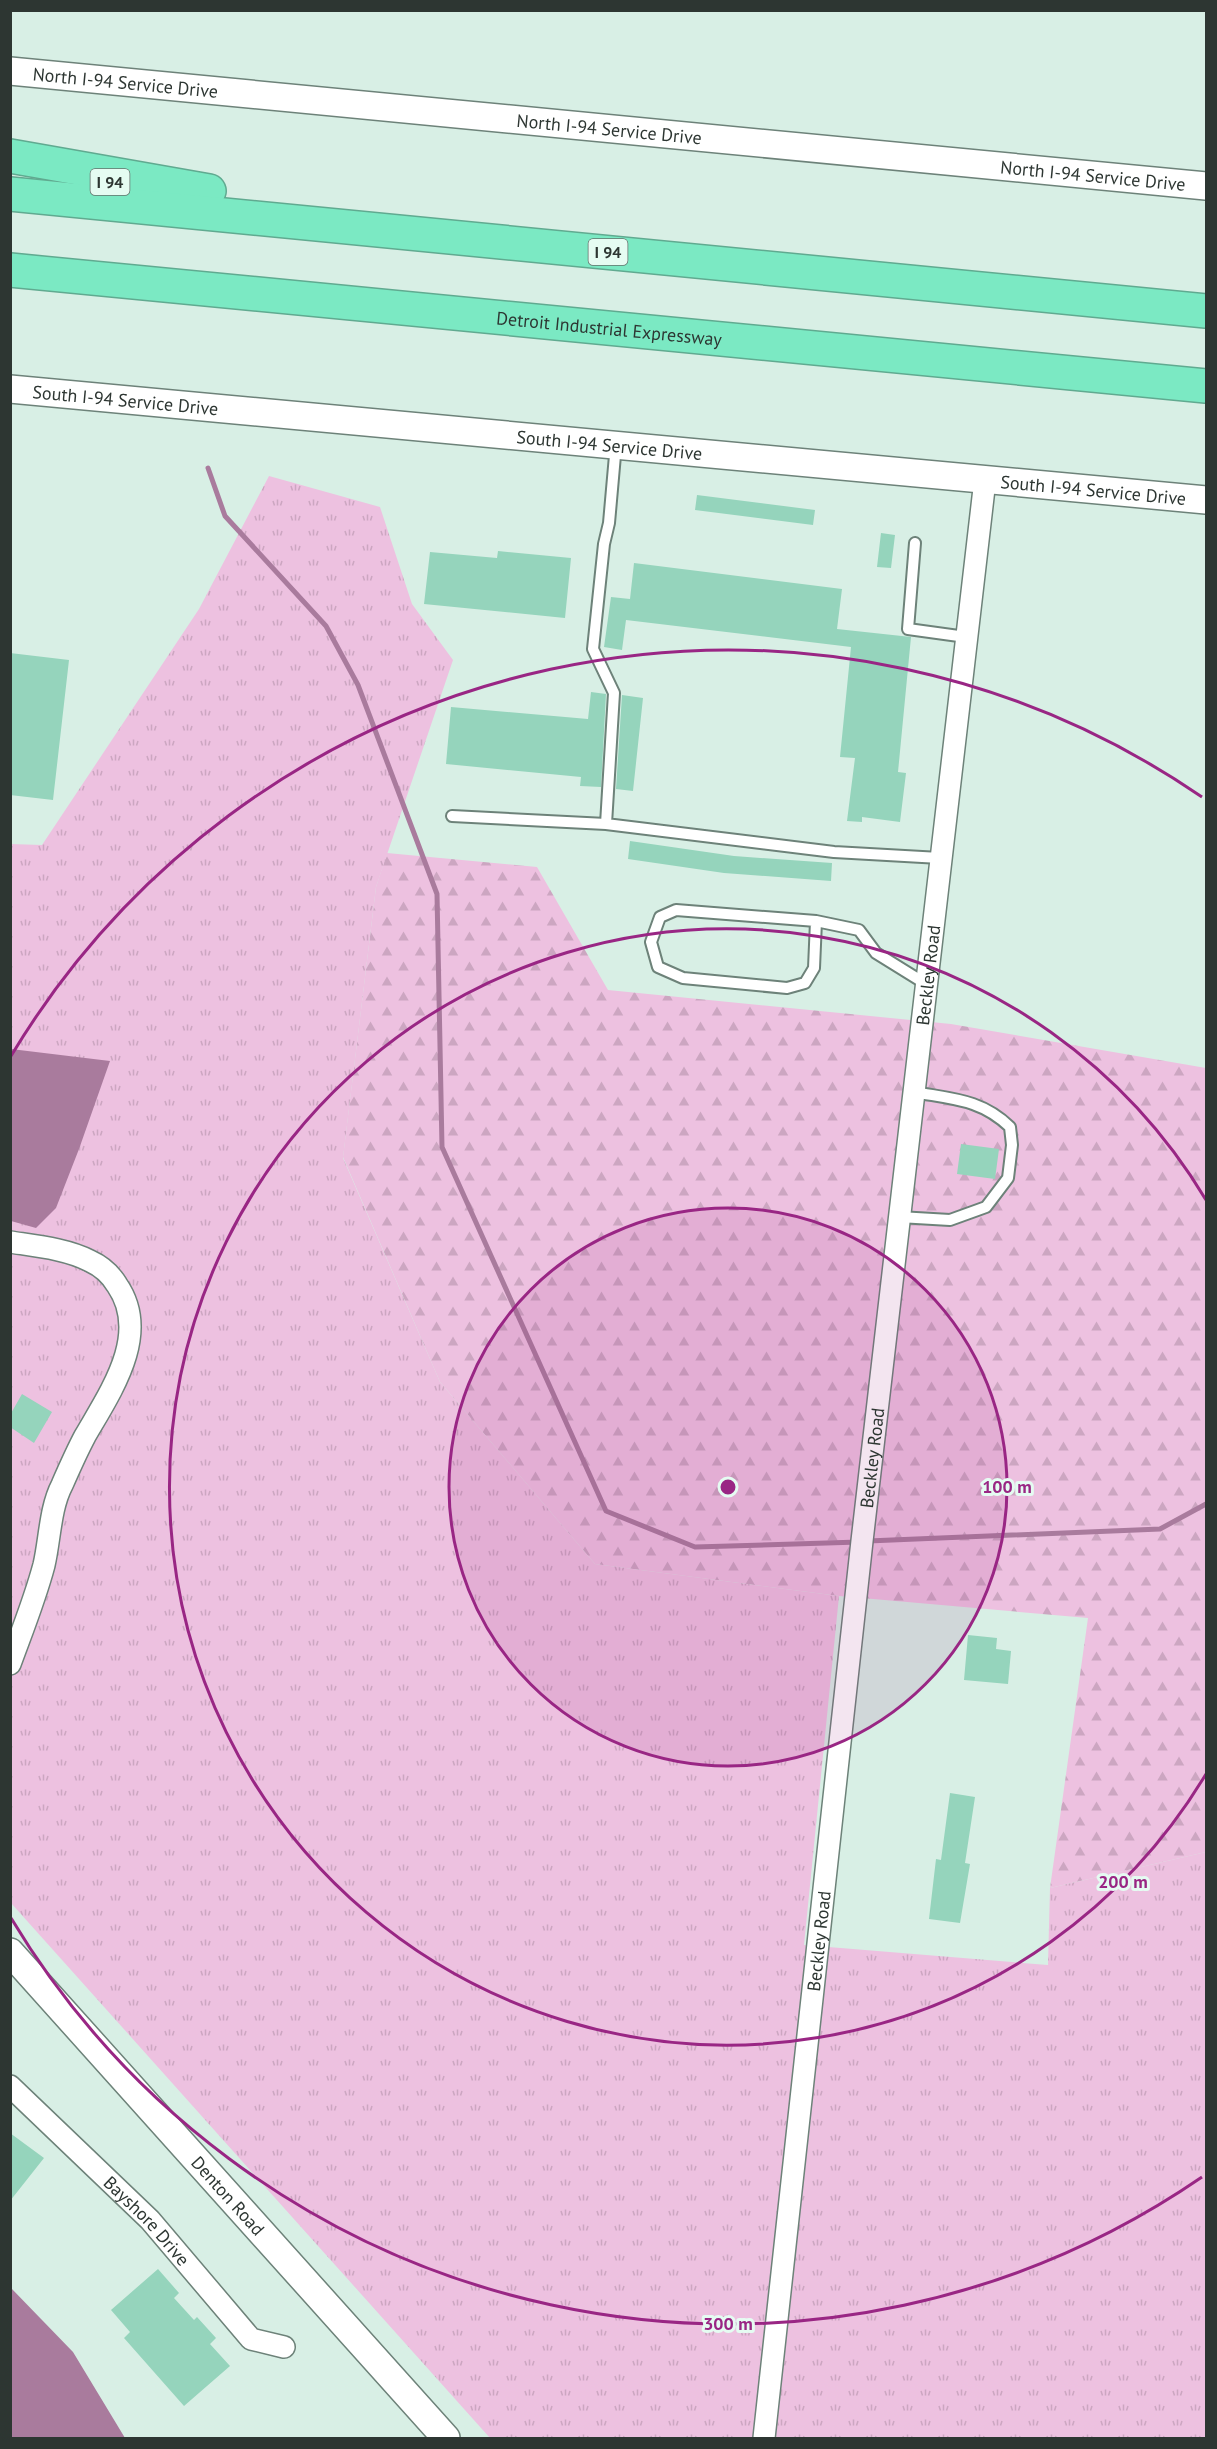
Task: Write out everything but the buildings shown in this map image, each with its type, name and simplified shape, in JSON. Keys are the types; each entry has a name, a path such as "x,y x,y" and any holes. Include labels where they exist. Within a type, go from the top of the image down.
{"highway":[{"path":"10,156 209,191"},
{"name":"I 94","path":"10,172 1206,288"},
{"name":"I 94","path":"10,194 1206,311"},
{"name":"Detroit Industrial Expressway","path":"10,270 1206,386"}],"street":[{"name":"North I-94 Service Drive","path":"10,71 1206,186"},
{"name":"South I-94 Service Drive","path":"10,389 1206,500"},
{"name":"Beckley Road","path":"764,2439 899,1217 985,480"},
{"path":"10,1242 68,1253 90,1260 104,1270 115,1281 125,1297 130,1316 130,1338 123,1363 102,1409 84,1438 61,1486 43,1566 10,1664"},
{"name":"Denton Road","path":"10,1952 446,2439"},
{"name":"Bayshore Drive","path":"10,2086 150,2220 251,2339 284,2347"}],"lane":[{"path":"606,824 614,693 593,648 604,544 609,523 616,444"},
{"path":"915,543 908,629 966,637"},
{"path":"452,816 606,824 834,852 940,858"},
{"path":"816,921 814,968 805,983 787,988 682,978 658,967 651,942 660,918 676,910 816,921 859,930 876,953 926,984"},
{"path":"899,1217 950,1220 986,1207 1008,1179 1012,1145 1010,1127 995,1113 973,1102 914,1092"}],"green space":[{"path":"269,476 380,507 412,604 453,660 376,887 343,1158 440,1382 595,1564 839,1596 804,1945 1048,1965 1050,1888 1206,1852 1206,2438 490,2438 11,1903 10,844 42,845 199,609"},
{"path":"387,853 537,867 608,990 951,1024 1206,1068 1206,1852 1050,1888 1088,1618 839,1596 595,1564 440,1382 343,1157 376,887"}],"shaded area":[{"path":"11,1049 110,1061 56,1208 36,1228 11,1221"},
{"path":"11,2288 73,2352 125,2438 11,2438"}],"waterway":[{"path":"208,468 225,516 326,626 358,685 437,894 442,1147 606,1511 695,1547 859,1542"},
{"path":"868,1541 1160,1529 1206,1504"}]}
